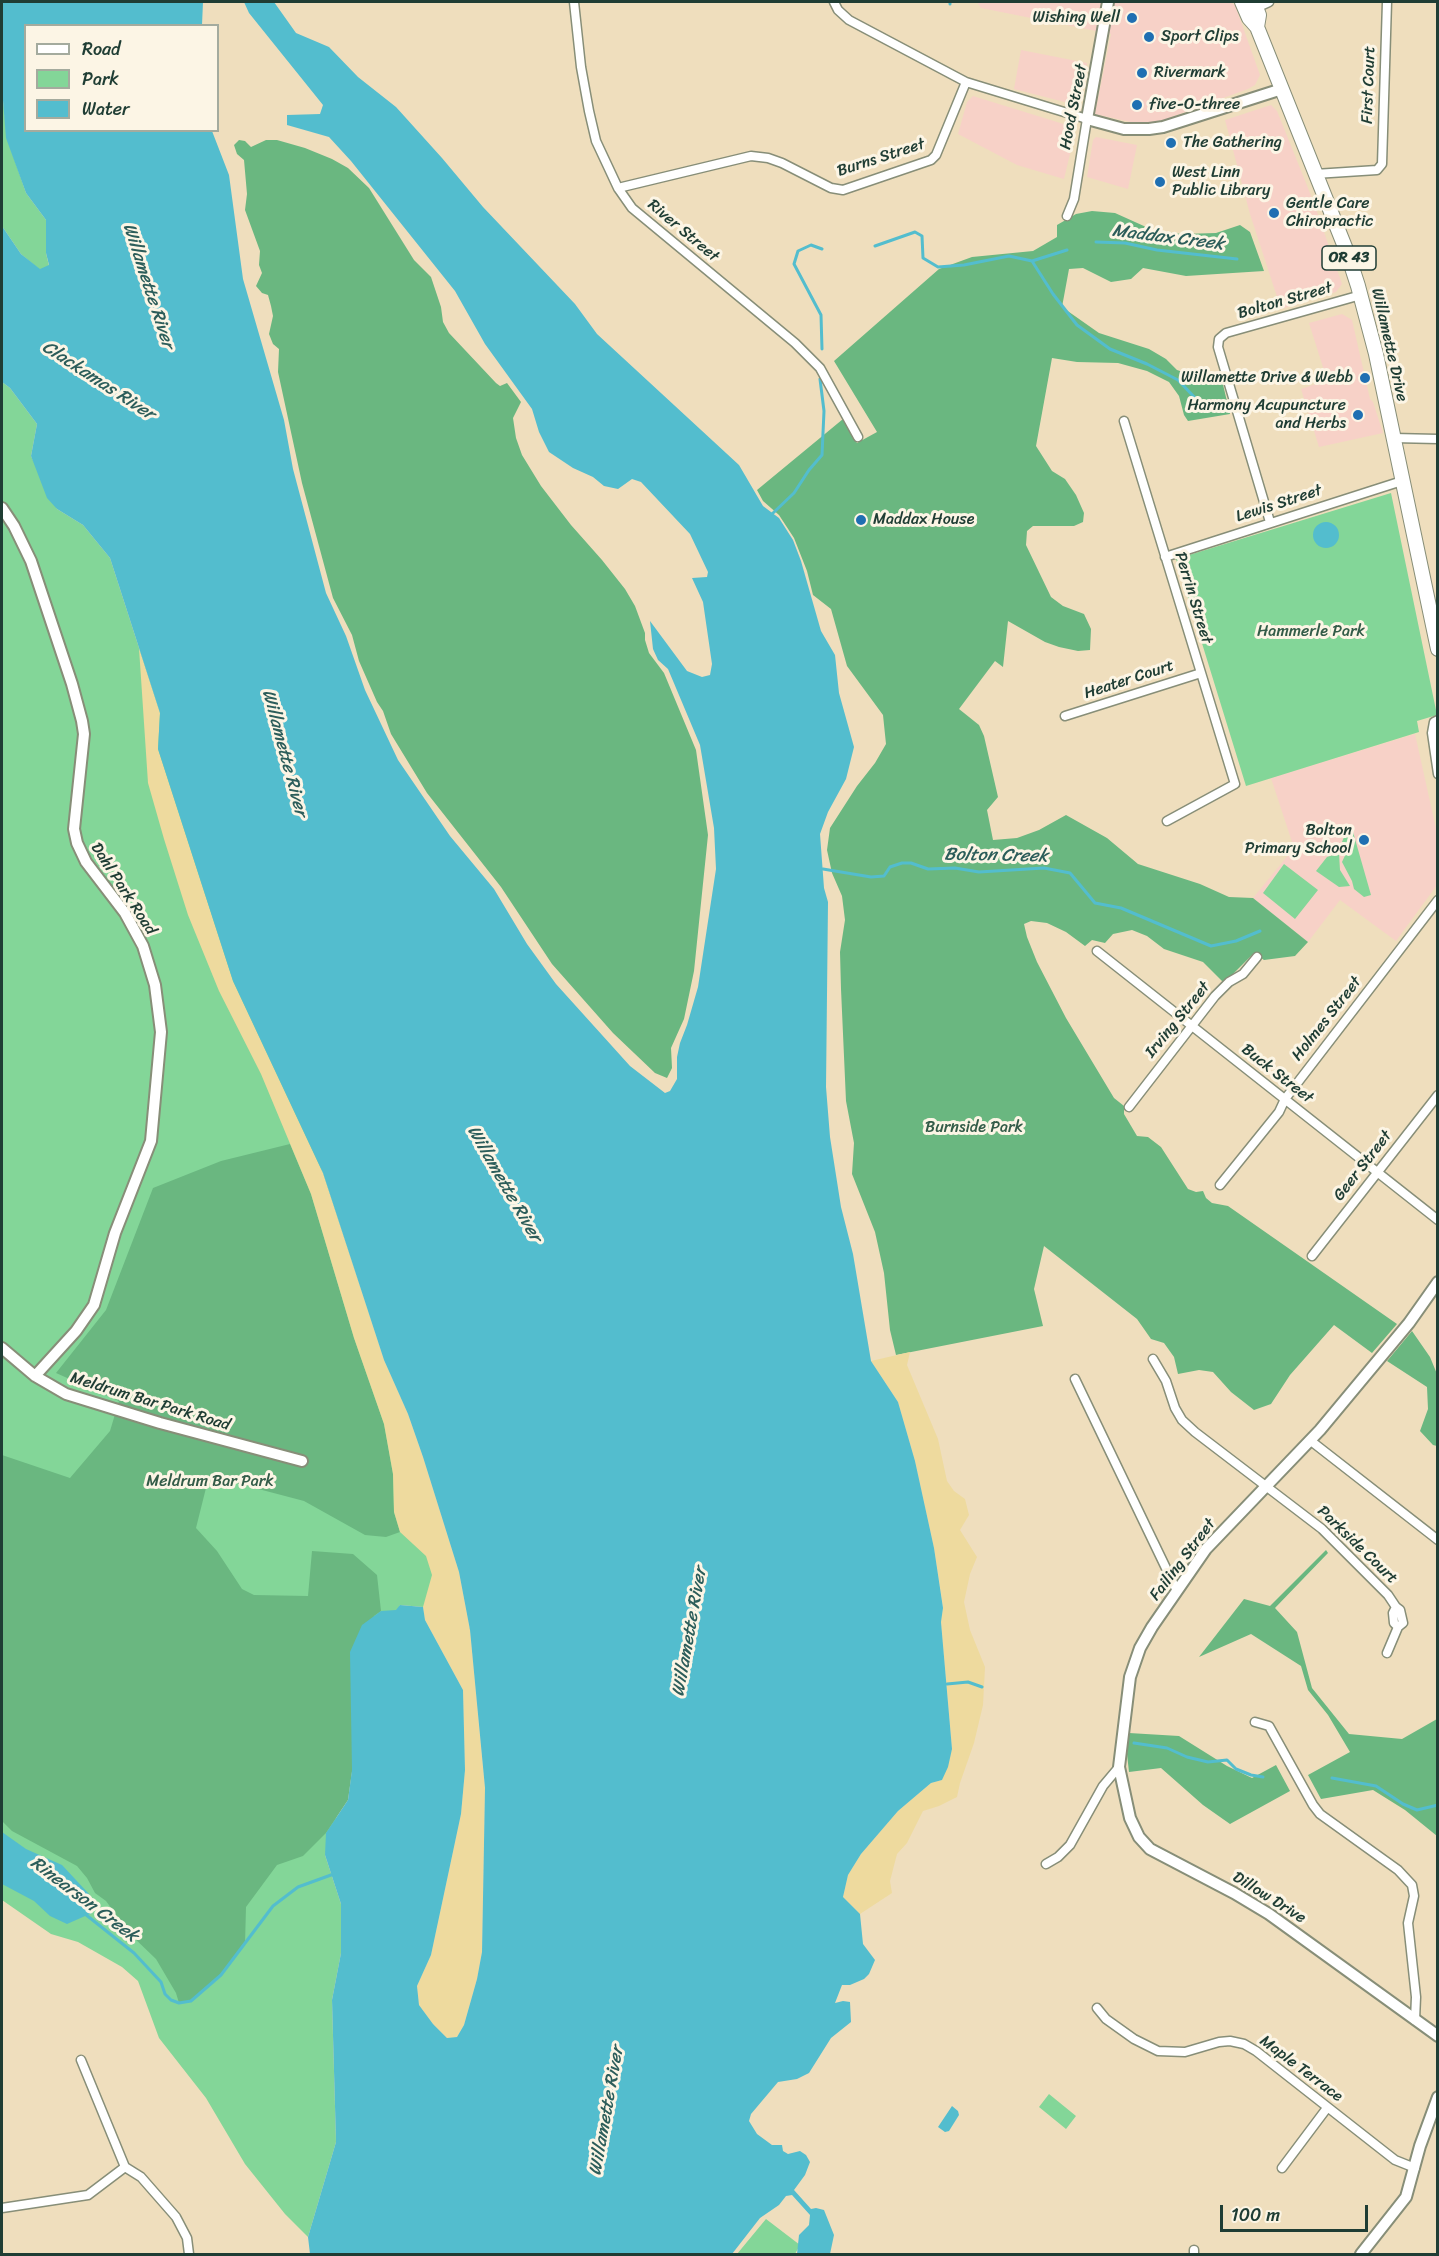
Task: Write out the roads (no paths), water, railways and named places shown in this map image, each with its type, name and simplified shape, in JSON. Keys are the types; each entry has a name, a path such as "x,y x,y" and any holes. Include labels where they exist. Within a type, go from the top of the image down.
{"main road":[{"name":"Willamette Drive","path":"1242,2 1248,18 1257,27 1347,252 1361,295 1437,649"},
{"name":"Willamette Drive","path":"1257,27 1260,4"}],"street":[{"name":"River Street","path":"574,2 581,67 596,141 618,188 632,208 795,343 820,368 858,437"},
{"path":"834,2 838,10 849,20 966,82 1124,129 1163,127 1282,89"},
{"name":"Hood Street","path":"1067,216 1074,199 1108,2"},
{"name":"First Court","path":"1315,174 1328,171 1372,171 1380,168 1387,2"},
{"name":"Burns Street","path":"618,188 751,156 782,163 831,188 843,190 931,160 936,155 966,82"},
{"name":"Bolton Street","path":"1270,522 1218,347 1219,339 1226,333 1361,295"},
{"name":"Perrin Street","path":"1124,421 1235,784 1167,821"},
{"path":"1393,438 1437,439"},
{"name":"Lewis Street","path":"1165,557 1402,481"},
{"name":"Dahl Park Road","path":"2,508 14,526 31,561 82,721 84,734 74,829 77,843 86,862 125,913 143,946 155,985 161,1032 151,1141 115,1233 94,1305 87,1318 35,1376"},
{"name":"Heater Court","path":"1065,716 1201,673"},
{"path":"1437,720 1434,722 1431,733 1437,774"},
{"name":"Holmes Street","path":"1220,1185 1279,1112 1285,1099 1437,900"},
{"name":"Buck Street","path":"1097,951 1437,1220"},
{"name":"Irving Street","path":"1129,1107 1215,996 1229,982 1243,974 1257,957"},
{"name":"Geer Street","path":"1312,1256 1437,1095"},
{"name":"Failing Street","path":"1119,1767 1128,1683 1133,1665 1146,1637 1176,1591 1212,1542 1311,1441 1408,1323 1437,1282"},
{"name":"Meldrum Bar Park Road","path":"2,1348 35,1376 53,1387 84,1400 302,1461"},
{"name":"Parkside Court","path":"1153,1359 1166,1381 1175,1408 1182,1420 1265,1487 1322,1529 1388,1595 1396,1607 1393,1613 1394,1623 1398,1627 1387,1653"},
{"path":"1075,1379 1176,1591"},
{"path":"1311,1441 1437,1540"},
{"path":"1255,1722 1269,1726 1320,1814 1398,1870 1412,1885 1414,1896 1408,1923 1416,1997 1415,2020"},
{"path":"1046,1864 1058,1857 1070,1845 1103,1786 1119,1767"},
{"name":"Dillow Drive","path":"1119,1767 1130,1818 1139,1837 1150,1849 1269,1914 1437,2036"},
{"name":"Maple Terrace","path":"1097,2008 1106,2019 1134,2039 1158,2051 1185,2052 1230,2041 1244,2044 1395,2160 1415,2168"},
{"path":"81,2060 125,2167 141,2177 176,2217 187,2238 189,2254"},
{"path":"1361,2254 1406,2197 1437,2097"},
{"path":"1282,2168 1327,2108"},
{"path":"2,2208 88,2195 125,2167"}],"water":[{"path":"3,2 203,2 202,24 24,24 24,132 212,132 229,175 243,279 284,420 293,469 326,593 346,636 365,690 398,760 450,836 494,889 527,944 556,984 630,1066 665,1093 670,1091 677,1079 677,1057 680,1043 698,987 716,869 714,828 700,745 668,669 658,660 653,649 650,621 687,671 702,677 710,675 712,664 703,602 692,578 707,577 708,572 690,534 641,482 632,479 618,489 604,486 593,477 573,468 549,452 539,432 532,409 485,344 455,291 351,161 329,137 287,125 287,115 320,114 323,105 249,13 244,2 274,2 296,33 329,47 358,77 396,107 483,207 575,304 597,334 739,465 763,506 779,518 793,540 821,631 835,655 839,693 854,747 846,779 828,812 820,834 824,888 828,902 826,1087 830,1137 871,1361 898,1402 915,1461 934,1548 943,1608 941,1622 952,1749 942,1780 931,1783 898,1811 861,1854 848,1875 843,1897 860,1914 863,1944 875,1960 869,1974 864,1979 850,1985 842,1985 835,2003 850,2002 851,2022 831,2038 809,2073 797,2079 778,2082 751,2114 749,2121 757,2134 772,2145 782,2145 783,2151 788,2154 800,2151 806,2155 810,2162 805,2175 794,2190 811,2209 824,2210 834,2235 830,2254 797,2254 799,2235 809,2225 810,2215 792,2195 786,2196 779,2205 760,2218 732,2254 310,2254 308,2237 336,2142 332,2000 341,1953 341,1904 325,1855 326,1833 348,1800 352,1770 350,1652 362,1625 381,1611 396,1610 400,1605 423,1607 425,1620 463,1690 465,1770 461,1814 431,1955 417,1986 419,2005 433,2024 447,2038 457,2037 464,2025 482,1952 485,1788 470,1630 459,1572 423,1457 408,1414 384,1360 323,1173 233,981 158,749 160,713 110,558 83,525 57,509 47,498 31,456 37,424 10,388 2,382 2,226 21,254 40,269 49,265 46,253 46,220 26,193 6,138 2,88"},
{"path":"1326,522 1336,525 1339,535 1336,545 1326,548 1316,545 1313,535 1316,525"},
{"path":"2,1832 26,1849 62,1865 89,1894 92,1913 67,1924 50,1916 34,1901 2,1884"},
{"path":"952,2106 959,2115 949,2131 945,2132 938,2127"}],"waterway":[{"name":"Maddax Creek","path":"875,246 915,232 922,236 923,258 938,267 964,265 1009,256 1032,261 1067,250"},
{"name":"Maddax Creek","path":"1096,242 1125,243 1157,250 1237,259"},
{"name":"Maddax Creek","path":"822,249 811,245 798,251 794,264 821,315 822,349"},
{"path":"1032,261 1053,294 1077,325 1110,349 1178,380 1198,401"},
{"name":"Maddax Creek","path":"772,514 794,493 822,455 824,411 820,379"},
{"name":"Bolton Creek","path":"823,869 871,877 884,876 890,867 902,863 911,863 928,869 955,868 979,872 1044,868 1070,873 1095,903 1121,908 1211,946 1236,941 1260,931"},
{"path":"947,1684 968,1682 982,1687"},
{"path":"1134,1743 1167,1748 1187,1757 1208,1762 1227,1760 1236,1769 1263,1777"},
{"path":"1332,1778 1376,1786 1403,1804 1417,1810 1438,1805"},
{"name":"Rinearson Creek","path":"85,1914 134,1953 161,1982 165,1994 171,2000 179,2003 191,2001 221,1975 273,1906 298,1887 331,1875"}],"place":[{"name":"Wishing Well","path":"1132,18"},
{"name":"Sport Clips","path":"1149,37"},
{"name":"Rivermark","path":"1142,73"},
{"name":"five-O-three","path":"1137,105"},
{"name":"The Gathering","path":"1171,143"},
{"name":"West Linn Public Library","path":"1160,182"},
{"name":"Gentle Care Chiropractic","path":"1274,213"},
{"name":"Willamette Drive & Webb","path":"1365,378"},
{"name":"Harmony Acupuncture and Herbs","path":"1358,415"},
{"name":"Maddax House","path":"861,520"},
{"name":"Bolton Primary School","path":"1364,840"}],"water label":[{"name":"Willamette River","path":"148,286"},
{"name":"Clackamas River","path":"98,381"},
{"name":"Willamette River","path":"284,753"},
{"name":"Willamette River","path":"504,1184"},
{"name":"Willamette River","path":"690,1632"},
{"name":"Willamette River","path":"607,2111"}],"park label":[{"name":"Hammerle Park","path":"1311,632"},
{"name":"Burnside Park","path":"974,1128"},
{"name":"Meldrum Bar Park","path":"210,1482"}]}
